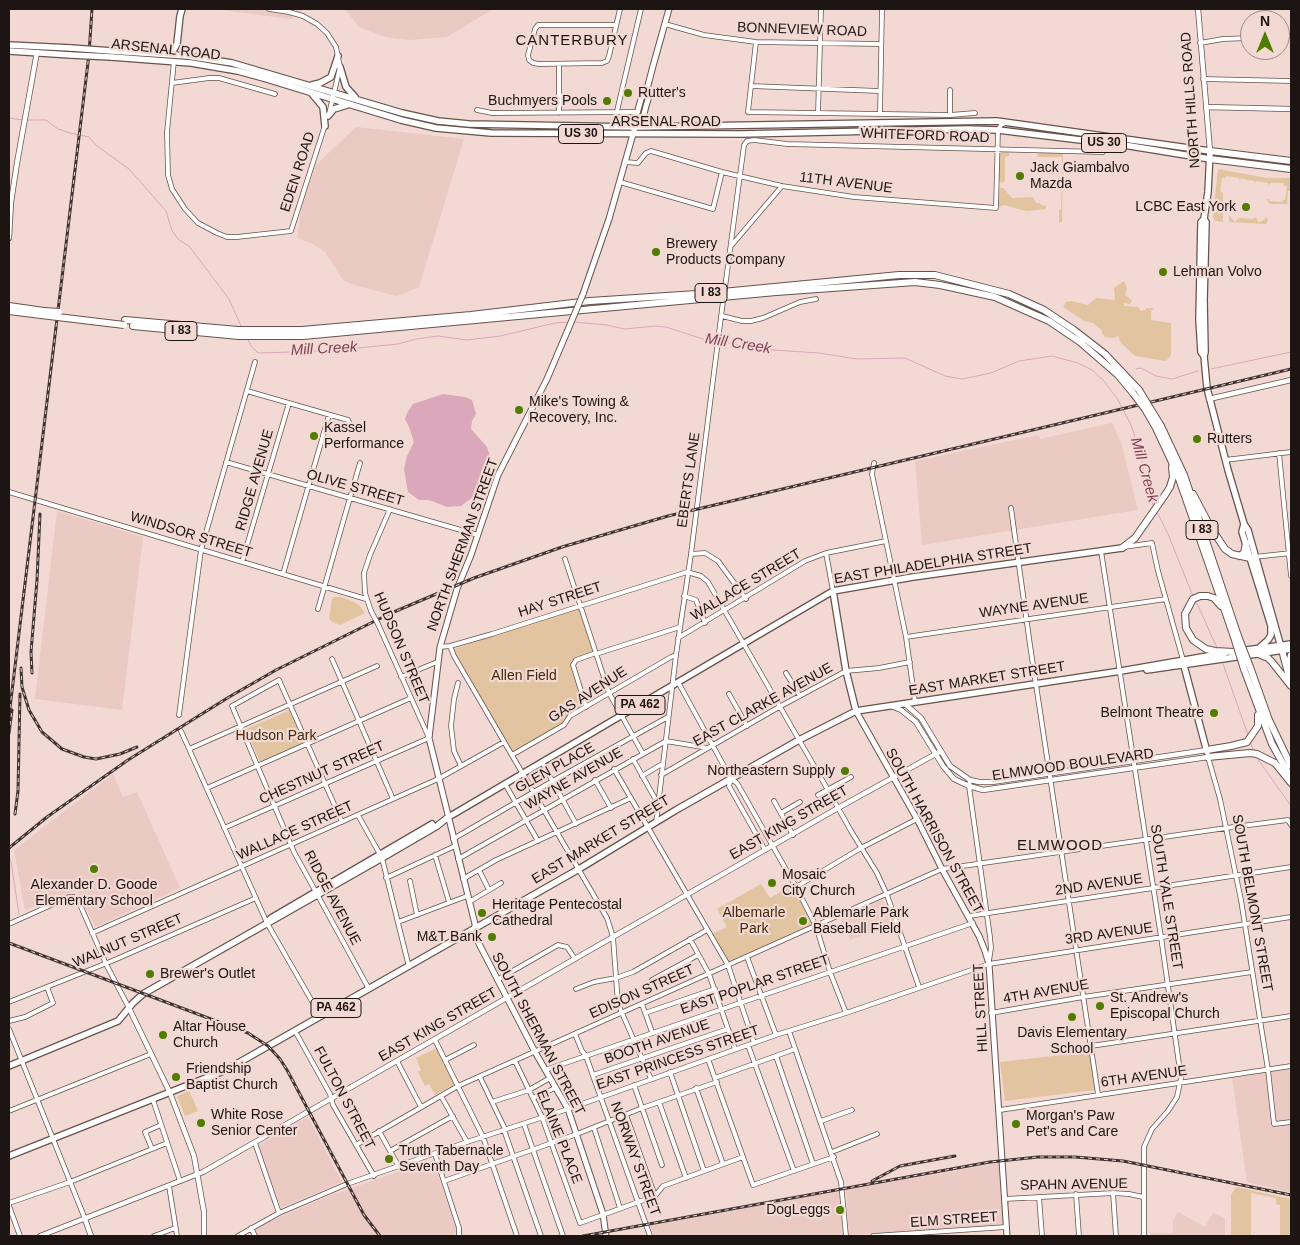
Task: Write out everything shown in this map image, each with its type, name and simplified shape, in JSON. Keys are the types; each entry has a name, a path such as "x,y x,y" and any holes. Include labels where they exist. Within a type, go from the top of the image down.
{"highway":[{"name":"US 30","path":"1210,151 1291,161"},
{"name":"US 30","path":"1210,159 1291,169"},
{"name":"I 83","path":"9,306 20,310 125,322 238,333 303,336 776,292 915,282 940,285 995,297 1049,321 1080,342 1136,392 1145,409 1159,427 1184,475 1247,668 1278,742 1291,766"},
{"name":"I 83","path":"9,311 20,310"},
{"name":"I 83","path":"1159,427 1225,611 1236,636"},
{"path":"1122,548 1135,538 1170,486 1173,477 1170,456"},
{"path":"1184,475 1211,528 1222,545 1228,552 1239,556 1253,557"},
{"path":"1239,556 1244,553 1246,543"},
{"path":"1225,611 1214,598 1200,596 1189,604 1184,620 1190,635 1199,645 1216,655 1227,655 1234,652"},
{"path":"1279,647 1290,675"},
{"path":"1256,651 1268,658 1291,686"},
{"path":"1290,675 1291,655"},
{"name":"I 83","path":"1247,668 1253,695 1272,744 1291,778"},
{"path":"1207,754 1247,742 1256,731 1259,718 1253,695"},
{"path":"1278,742 1291,751"},
{"path":"1207,754 1250,753 1265,757 1275,763 1291,783"}],"main road":[{"path":"168,54 173,51 177,44 182,9"},
{"name":"NORTH SHERMAN STREET","path":"635,127 643,118 650,94 648,89 669,9"},
{"name":"ARSENAL ROAD","path":"9,44 23,48 111,54 174,61 238,71 347,105 436,128 491,133 633,135 998,130 1121,145 1210,159"},
{"name":"ARSENAL ROAD","path":"9,51 23,48"},
{"name":"ARSENAL ROAD","path":"111,54 168,54 232,63 402,113 469,124 635,127 843,125 957,121 1007,122 1210,151"},
{"path":"312,85 331,77 338,56"},
{"path":"340,67 346,87 356,99"},
{"name":"NORTH SHERMAN STREET","path":"475,929 429,738 440,647 459,584 498,475 544,385 583,294 602,241 626,162 643,92 648,89"},
{"path":"311,93 323,107 325,126"},
{"path":"328,116 334,109 347,105"},
{"name":"NORTH HILLS ROAD","path":"1210,151 1204,219 1206,222 1204,356 1209,399 1244,524 1248,530 1271,627 1279,647"},
{"name":"NORTH HILLS ROAD","path":"1244,524 1242,532 1253,557 1279,647"},
{"name":"EAST PHILADELPHIA STREET","path":"9,1066 114,1024 122,1018 143,994 273,921 435,822 447,818 833,591 894,580 1122,548"},
{"path":"833,591 846,671 855,707"},
{"path":"1256,651 1268,641 1271,635 1271,627"},
{"name":"EAST MARKET STREET","path":"1227,655 1291,644"},
{"name":"EAST MARKET STREET","path":"1279,647 1291,649"},
{"name":"EAST MARKET STREET","path":"9,1156 226,1070 579,869 647,827 831,723 855,707 905,704 1121,671 1145,670 1234,652 1256,651"},
{"name":"SOUTH BELMONT STREET","path":"1183,662 1207,754"},
{"name":"SOUTH HARRISON STREET","path":"855,707 973,923 982,941 989,964"},
{"name":"SOUTH SHERMAN STREET","path":"475,929 475,936 497,980 568,1109 603,1214 606,1236"},
{"name":"HILL STREET","path":"989,964 1007,1236"}],"street":[{"name":"EDEN ROAD","path":"174,61 167,132 167,164 172,189 185,209 198,223 227,237 271,235 291,231 333,100 340,67 336,47 327,33 317,24 303,16 268,9"},
{"path":"616,25 538,25 535,29 528,55 529,60 539,64 602,63 607,61 616,25 620,9"},
{"path":"617,112 641,9"},
{"path":"818,113 820,9"},
{"path":"880,113 882,9"},
{"name":"NORTH HILLS ROAD","path":"1198,9 1210,151"},
{"name":"BONNEVIEW ROAD","path":"664,24 704,35 756,42 880,44"},
{"path":"1200,43 1240,38"},
{"path":"756,42 748,112 975,113"},
{"path":"9,238 11,202 37,49"},
{"path":"559,64 559,113"},
{"path":"172,84 219,78 275,94"},
{"path":"1203,79 1291,81"},
{"path":"751,86 880,91"},
{"path":"950,90 950,114"},
{"path":"1206,107 1291,109"},
{"name":"ARSENAL ROAD","path":"477,110 492,113 637,112"},
{"path":"998,130 1001,125 1007,122"},
{"name":"11TH AVENUE","path":"626,162 638,163 646,153 651,151 722,172 782,186 872,198 996,208 998,130"},
{"name":"WHITEFORD ROAD","path":"747,141 754,140 787,144 1103,152"},
{"name":"EBERTS LANE","path":"656,823 678,638 691,554 744,145 747,141"},
{"path":"620,182 713,209 722,172"},
{"path":"731,246 782,186"},
{"path":"722,316 735,320 751,321 763,318 800,302 816,299"},
{"path":"180,715 201,550 255,362"},
{"path":"1209,399 1291,380"},
{"path":"247,391 348,420 349,422"},
{"name":"RIDGE AVENUE","path":"242,562 288,403"},
{"path":"283,574 330,415"},
{"path":"1225,460 1291,452"},
{"path":"1280,454 1291,576"},
{"name":"OLIVE STREET","path":"226,462 478,534"},
{"path":"318,609 360,463"},
{"path":"874,463 872,474 906,637 915,702"},
{"name":"WINDSOR STREET","path":"9,492 366,599"},
{"path":"1011,508 1075,950 1098,1094"},
{"name":"HUDSON STREET","path":"390,509 365,567 366,599 429,738"},
{"name":"WALLACE STREET","path":"678,638 746,599 805,561 826,553 886,542"},
{"name":"EAST PHILADELPHIA STREET","path":"1122,548 1152,543 1166,599"},
{"name":"SOUTH YALE STREET","path":"1101,551 1121,671 1181,1083"},
{"path":"691,554 706,553 718,561 746,599"},
{"path":"826,553 833,591"},
{"path":"1253,557 1290,553"},
{"path":"565,560 609,693 643,754"},
{"path":"687,572 701,576 708,582 877,873 887,895 919,987"},
{"name":"HAY STREET","path":"440,647 450,646 687,572"},
{"path":"684,596 696,600 705,623"},
{"path":"1166,599 1183,662"},
{"name":"WAYNE AVENUE","path":"906,637 1166,599"},
{"path":"586,707 573,664 576,660 680,627"},
{"path":"450,646 454,656 607,918 613,937 616,994 622,1014 651,1079"},
{"name":"GAS AVENUE","path":"512,755 564,725 570,716 676,655"},
{"path":"332,660 393,799"},
{"path":"401,677 437,662"},
{"name":"EAST CLARKE AVENUE","path":"661,775 846,671 879,668 910,662"},
{"path":"189,748 377,666"},
{"path":"786,673 800,696"},
{"name":"RIDGE AVENUE","path":"290,704 279,680 232,706 291,845 369,990"},
{"path":"678,682 731,779 737,783 796,887 816,926 830,972 846,1013"},
{"path":"458,683 454,699 452,726 454,751 461,766"},
{"path":"729,694 747,726"},
{"path":"207,788 411,698"},
{"path":"290,704 342,822"},
{"path":"905,704 921,718 950,766 970,780"},
{"name":"ELMWOOD BOULEVARD","path":"889,706 901,710 916,722 935,754 954,779 983,790 1135,768 1207,754"},
{"name":"GLEN PLACE","path":"453,839 669,717"},
{"path":"181,731 267,923 321,1016"},
{"name":"CHESTNUT STREET","path":"224,828 429,738"},
{"path":"666,741 708,748"},
{"name":"WAYNE AVENUE","path":"458,859 666,741"},
{"name":"WALLACE STREET","path":"92,933 438,779 504,742"},
{"name":"EAST KING STREET","path":"40,1236 199,1174 941,751"},
{"name":"ELMWOOD BOULEVARD","path":"970,780 992,782 1134,761 1207,754"},
{"name":"SOUTH BELMONT STREET","path":"1207,754 1237,875 1268,1070 1274,1124 1291,1122"},
{"path":"633,759 658,804"},
{"path":"542,762 576,824"},
{"path":"642,776 662,764"},
{"path":"614,769 728,965 754,1043"},
{"path":"818,795 851,776"},
{"path":"731,779 729,786 765,850"},
{"path":"595,780 610,808"},
{"name":"HILL STREET","path":"970,780 969,786 991,948 989,964"},
{"path":"505,784 538,841"},
{"path":"463,879 496,860 631,798"},
{"path":"774,801 793,835"},
{"path":"781,813 800,802"},
{"path":"358,815 381,856 408,967"},
{"path":"796,887 861,848 917,818"},
{"name":"EDISON STREET","path":"356,1145 458,1086 942,869 1288,820 1291,825"},
{"path":"386,878 454,846"},
{"path":"435,856 448,902"},
{"name":"2ND AVENUE","path":"969,916 1291,867"},
{"path":"479,870 489,890"},
{"path":"410,881 417,915"},
{"path":"469,902 501,883"},
{"path":"398,922 467,896"},
{"path":"9,924 69,897 74,897 78,900 106,964 170,1093 194,1156 199,1174 204,1212 204,1236"},
{"name":"WALNUT STREET","path":"9,1002 106,964 256,898"},
{"name":"3RD AVENUE","path":"989,964 1291,917"},
{"name":"EAST POPLAR STREET","path":"545,1070 973,923"},
{"path":"576,989 594,982 616,978 633,972 707,930"},
{"path":"690,939 709,974 735,1049"},
{"path":"497,980 558,944 567,946 575,959"},
{"path":"652,980 698,955"},
{"path":"747,957 776,1035"},
{"name":"EAST PRINCESS STREET","path":"238,1236 279,1213 347,1184 483,1136 568,1109 735,1049 989,964"},
{"name":"4TH AVENUE","path":"991,1013 1083,997 1252,972"},
{"path":"9,1022 25,1017 53,1003 47,987"},
{"path":"645,1013 715,989"},
{"path":"642,1004 652,1032"},
{"path":"1091,1046 1291,1016"},
{"path":"9,1029 92,1236"},
{"name":"BOOTH AVENUE","path":"593,1076 728,1029"},
{"name":"FULTON STREET","path":"295,1031 374,1176"},
{"path":"789,1031 834,1157 843,1189 846,1236"},
{"name":"NORWAY STREET","path":"575,1034 586,1056 650,1236"},
{"path":"435,1040 483,1136 517,1236"},
{"path":"445,1060 474,1045"},
{"path":"748,1045 794,1171"},
{"path":"444,1181 610,1122 795,1049"},
{"path":"9,1111 151,1054"},
{"path":"776,1056 813,1164"},
{"path":"708,1059 753,1185 834,1157"},
{"path":"398,1061 421,1107"},
{"name":"ELAINE PLACE","path":"515,1061 542,1117 580,1223 603,1214"},
{"name":"6TH AVENUE","path":"1000,1110 1291,1066"},
{"path":"670,1072 704,1171"},
{"path":"480,1077 504,1129 541,1236"},
{"path":"492,1102 529,1090 550,1078"},
{"path":"1144,1236 1144,1146 1152,1129 1177,1097 1181,1083"},
{"path":"634,1086 662,1165"},
{"path":"533,1098 555,1088"},
{"path":"696,1088 724,1164"},
{"path":"441,1096 467,1142"},
{"path":"153,1100 180,1181"},
{"path":"659,1102 686,1178"},
{"path":"821,1121 852,1110"},
{"path":"626,1115 655,1196"},
{"path":"390,1152 453,1116"},
{"path":"524,1124 563,1236"},
{"path":"152,1149 145,1132 161,1125"},
{"path":"594,1128 620,1208"},
{"path":"379,1131 399,1167"},
{"path":"832,1152 876,1134"},
{"path":"20,1236 9,1205 167,1143"},
{"path":"255,1143 279,1213"},
{"path":"435,1154 459,1228 459,1236"},
{"path":"603,1214 655,1196 663,1186 743,1158"},
{"path":"168,1186 178,1236"},
{"path":"1113,1193 1116,1236"},
{"name":"SPAHN AVENUE","path":"1005,1199 1113,1193 1144,1197"},
{"path":"1076,1194 1079,1236"},
{"path":"1039,1197 1042,1236"},
{"name":"ELM STREET","path":"873,1236 927,1235 1006,1227"},
{"path":"154,1236 175,1228"},
{"path":"251,1228 255,1236"}],"shaded area":[{"path":"214,9 304,9 291,19"},
{"path":"345,9 493,9 447,37 409,40 385,37 359,27"},
{"path":"356,127 464,139 419,287 397,296 354,285 343,280 325,252 313,244 297,238 301,210 316,165"},
{"path":"443,394 465,397 472,400 476,414 472,421 471,429 487,447 491,460 489,471 473,497 461,506 447,507 429,500 419,500 408,492 404,469 407,456 414,442 405,419 407,413 413,404"},
{"path":"1112,423 1121,442 1138,510 922,545 915,461 1039,435 1040,439"},
{"path":"57,511 143,537 122,710 35,699"},
{"name":"Alexander D. Goode Elementary School","path":"113,774 123,797 137,792 180,888 95,927 77,890 25,910 14,850"},
{"path":"883,899 892,925 850,940 841,920"},
{"path":"1291,1068 1291,1193 1247,1182 1232,1077"},
{"path":"308,1117 342,1182 281,1208 258,1146"},
{"path":"433,1160 456,1227 455,1236 258,1236 255,1230 268,1222 331,1195"},
{"path":"1000,1163 1004,1224 849,1235 846,1190"},
{"path":"840,1191 843,1235 654,1236 650,1226"},
{"path":"1178,1212 1205,1227 1213,1213 1225,1218 1225,1236 1151,1236 1151,1233 1173,1233 1173,1221"}],"green space":[{"path":"1003,151 1009,153 1009,156 1005,157 1005,181 1002,183 998,180 999,154"},
{"path":"1038,152 1062,152 1063,155 1062,222 1059,222 1059,210 1061,210 1062,157 1037,157"},
{"path":"1218,169 1267,178 1291,178 1291,191 1288,191 1287,203 1290,204 1270,204 1266,199 1282,202 1285,200 1287,186 1284,186 1284,183 1270,183 1269,186 1268,183 1256,181 1255,183 1254,181 1241,178 1240,181 1239,178 1226,176 1222,178 1220,191 1223,193 1223,222 1215,221 1213,217"},
{"path":"1000,188 1003,188 1012,198 1033,197 1036,203 1046,206 1046,209 1026,211 1004,205 1000,207 998,205"},
{"path":"1229,215 1235,222 1239,218 1253,219 1256,217 1258,222 1267,217 1268,221 1266,224 1229,222"},
{"path":"1124,281 1127,288 1125,295 1132,300 1130,304 1124,303 1124,306 1138,307 1141,311 1147,308 1154,308 1151,311 1151,320 1171,323 1171,355 1166,361 1135,356 1121,343 1118,336 1113,338 1105,337 1102,330 1093,323 1084,321 1063,307 1066,302 1071,301 1088,305 1096,298 1115,300 1114,288"},
{"path":"341,597 352,601 359,605 365,613 340,625 333,622 329,619 332,598"},
{"name":"Allen Field","path":"579,608 593,652 572,660 571,664 583,705 570,714 562,724 513,753 454,649"},
{"name":"Hudson Park","path":"290,710 305,742 260,762 246,729"},
{"name":"Albemarle Park","path":"761,884 770,898 793,885 814,925 729,963 712,934 727,927 717,909"},
{"path":"1080,1046 1081,1052 1090,1051 1095,1090 1005,1101 1000,1062 1062,1055 1061,1049"},
{"path":"437,1048 455,1084 435,1095 429,1084 425,1086 418,1072 421,1070 416,1058"},
{"path":"189,1091 198,1111 185,1116 177,1096"},
{"path":"1236,1187 1291,1199 1291,1236 1277,1236 1280,1235 1280,1205 1276,1204 1276,1198 1251,1193 1251,1236 1231,1236 1231,1195"}],"waterway":[{"name":"Mill Creek","path":"9,118 23,120"},
{"name":"Mill Creek","path":"27,120 46,120 58,129 89,137 97,146 129,169 166,211 172,231 179,240 189,246 229,299 242,328"},
{"name":"Mill Creek","path":"247,338 258,353 326,351 398,344 438,336 467,340 500,336 555,323 570,322"},
{"name":"Mill Creek","path":"574,322 607,325 624,329 655,326 666,327 703,339 773,350 819,353 857,359 905,358 945,376 962,379 991,373 1019,361 1052,356 1078,363 1092,370 1104,381 1118,400 1131,425 1141,454 1146,489 1154,506"},
{"path":"1211,369 1291,352"},
{"path":"1136,369 1141,368 1156,376 1172,379 1198,371"},
{"name":"Mill Creek","path":"1157,512 1193,596"},
{"name":"Mill Creek","path":"1196,601 1217,648"},
{"name":"Mill Creek","path":"1222,661 1248,735"},
{"name":"Mill Creek","path":"1250,741 1254,752"},
{"name":"Mill Creek","path":"1257,758 1291,806"},
{"path":"9,857 19,914"}],"railway":[{"path":"9,716 89,54 92,9"},
{"path":"9,848 47,817 128,760 229,697 276,670 389,614 474,578 562,547 668,516 1291,369"},
{"path":"32,673 31,652 40,514"},
{"path":"21,668 22,687 29,710 42,732 62,749 96,759 120,754 137,747"},
{"path":"15,814 18,791 20,694"},
{"path":"9,733 12,710"},
{"path":"9,943 248,1033 268,1046 287,1070 364,1215 380,1236"},
{"path":"872,1181 900,1166 955,1156"},
{"path":"583,1236 990,1162 1038,1157 1075,1157 1123,1161 1291,1195"}],"place":[{"name":"Rutter's","path":"628,93"},
{"name":"Buchmyers Pools","path":"607,101"},
{"name":"Jack Giambalvo Mazda","path":"1020,176"},
{"name":"LCBC East York","path":"1246,207"},
{"name":"Brewery Products Company","path":"656,252"},
{"name":"Lehman Volvo","path":"1163,272"},
{"name":"Mike's Towing & Recovery, Inc.","path":"519,410"},
{"name":"Kassel Performance","path":"314,436"},
{"name":"Rutters","path":"1197,439"},
{"name":"Belmont Theatre","path":"1214,713"},
{"name":"Northeastern Supply","path":"845,771"},
{"name":"Alexander D. Goode Elementary School","path":"94,869"},
{"name":"Mosaic City Church","path":"772,883"},
{"name":"Heritage Pentecostal Cathedral","path":"482,913"},
{"name":"Ablemarle Park Baseball Field","path":"803,921"},
{"name":"M&T Bank","path":"492,937"},
{"name":"Brewer's Outlet","path":"150,974"},
{"name":"St. Andrew's Episcopal Church","path":"1100,1006"},
{"name":"Davis Elementary School","path":"1072,1017"},
{"name":"Altar House Church","path":"163,1035"},
{"name":"Friendship Baptist Church","path":"176,1077"},
{"name":"White Rose Senior Center","path":"201,1123"},
{"name":"Morgan's Paw Pet's and Care","path":"1016,1124"},
{"name":"Truth Tabernacle Seventh Day","path":"389,1159"},
{"name":"DogLeggs","path":"840,1210"}],"district":[{"name":"CANTERBURY","path":"572,41"},
{"name":"ELMWOOD","path":"1060,846"}]}
